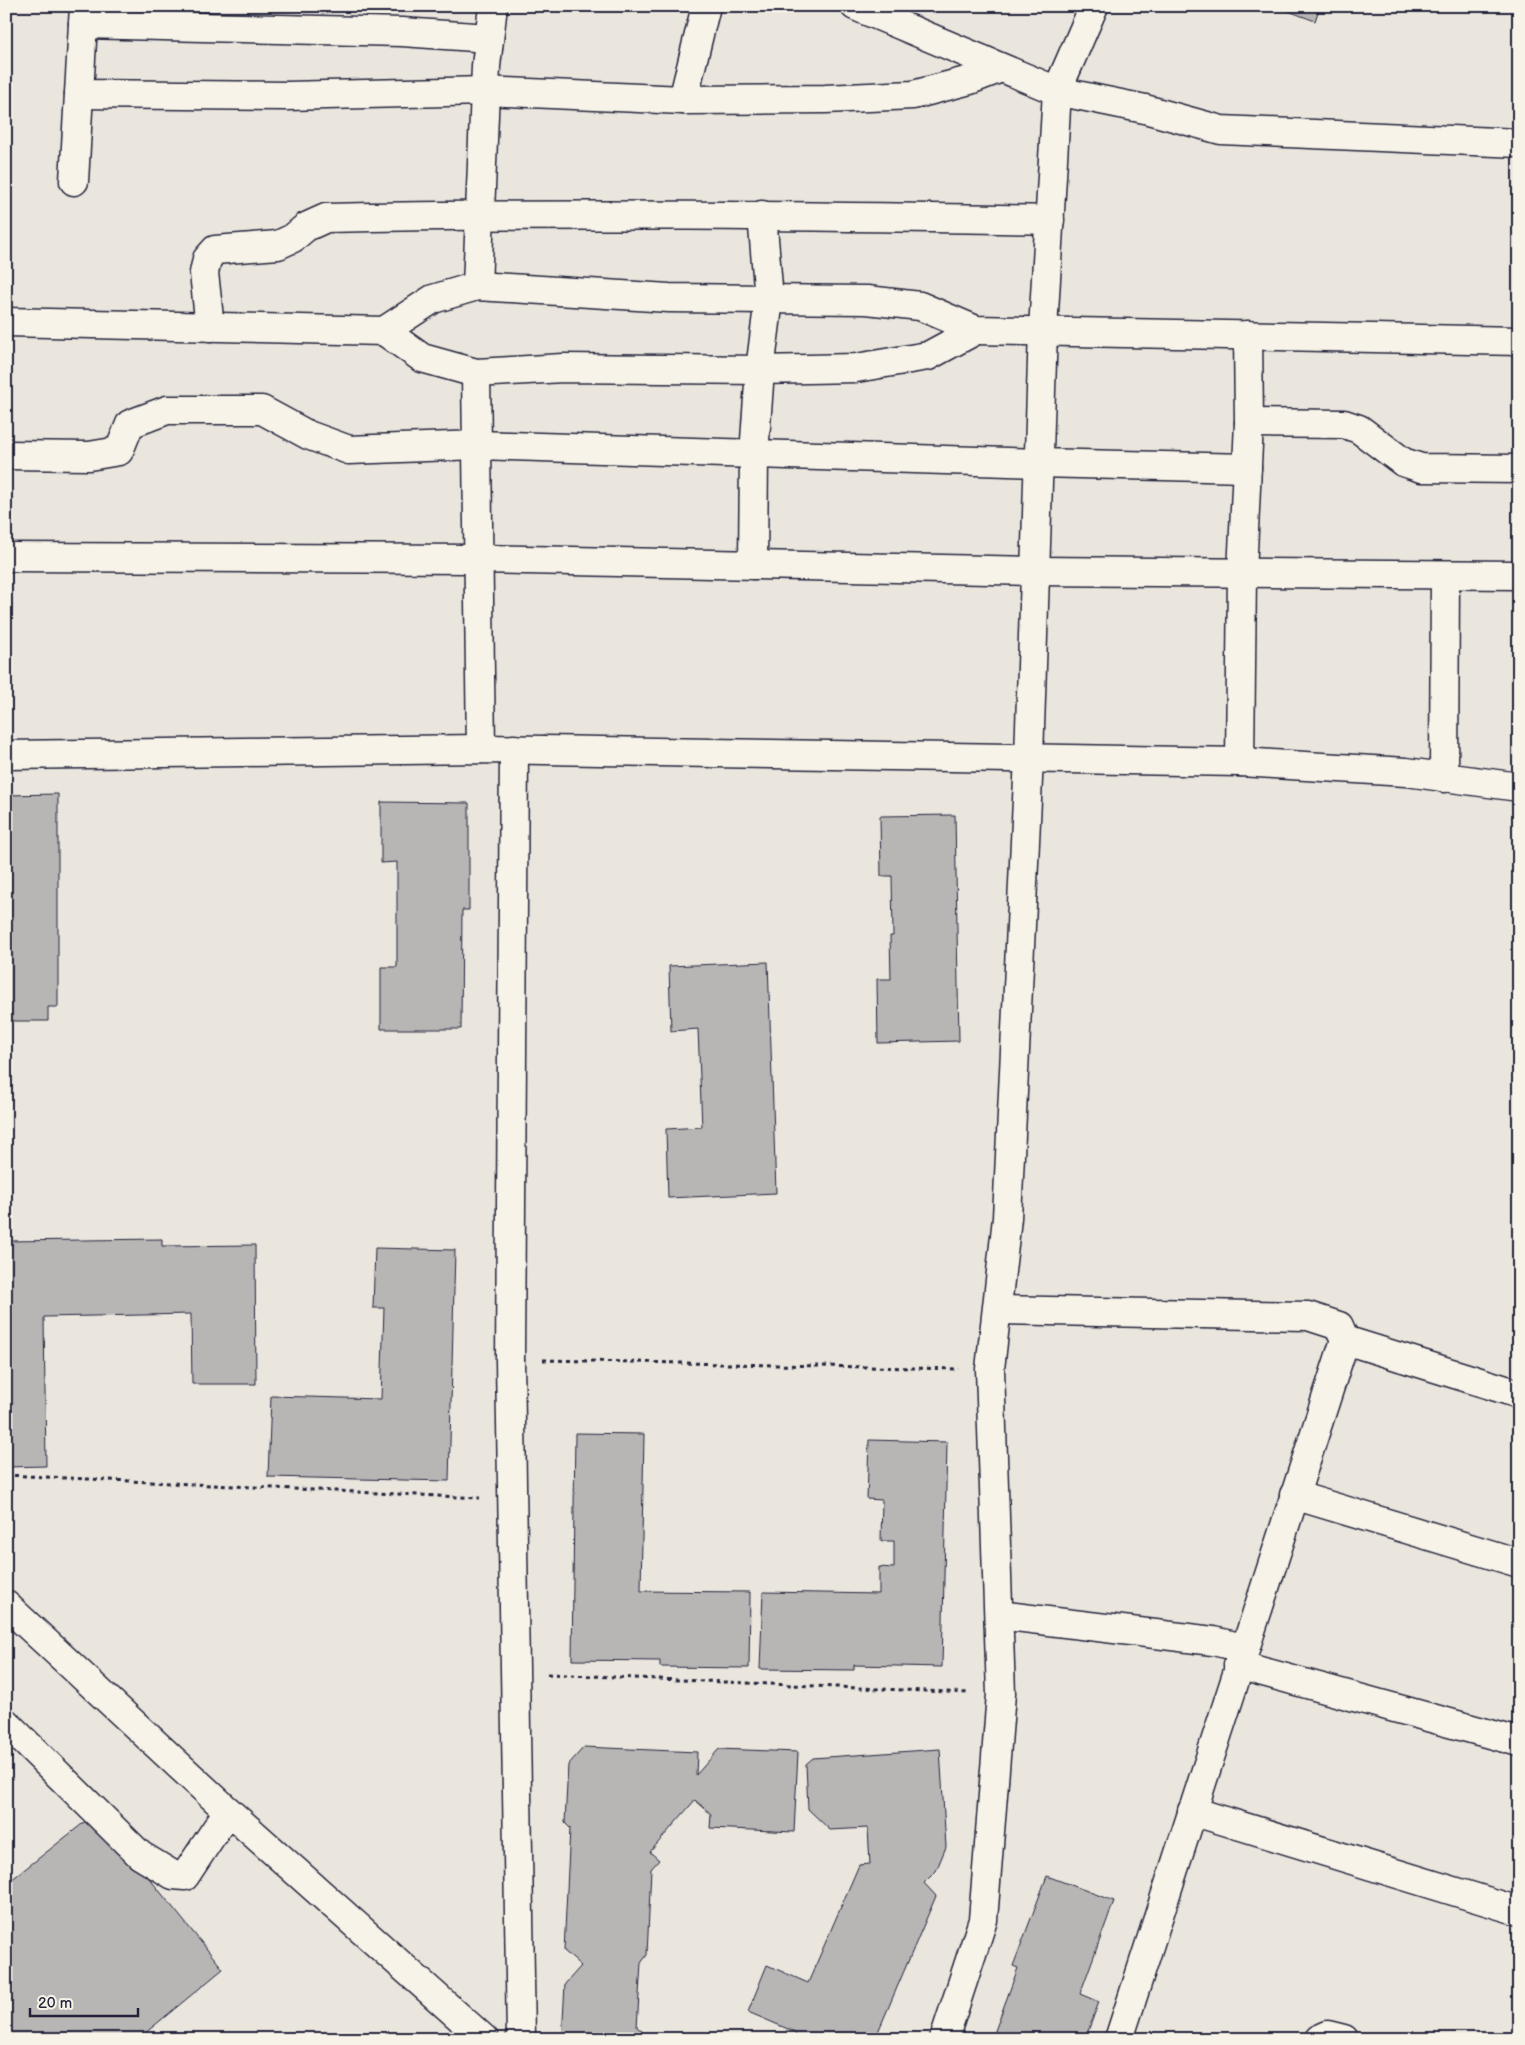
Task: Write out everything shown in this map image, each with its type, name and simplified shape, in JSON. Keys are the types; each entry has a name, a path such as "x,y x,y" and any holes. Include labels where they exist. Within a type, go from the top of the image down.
{"street":[{"path":"477,286 485,90 493,6"},
{"path":"683,100 706,6"},
{"path":"855,6 1058,91 1145,109 1221,130 1519,143"},
{"path":"944,2039 983,1920 1000,1694 990,1370 998,1310 1006,1218 1029,758 1043,330 1058,91 1094,6"},
{"path":"74,181 83,15 489,38"},
{"path":"79,94 287,96 485,90 683,100 825,99 913,94 970,80 1001,68"},
{"path":"210,327 204,273 207,259 215,250 278,244 293,238 306,227 326,218 480,215 762,215 1050,220"},
{"path":"752,565 754,454 760,370 769,299 762,215"},
{"path":"6,322 384,331 433,300 477,286 669,298 867,300 920,306 976,330 1519,341"},
{"path":"384,331 422,358 476,373 563,368 760,370 856,368 928,356 976,330"},
{"path":"1240,762 1242,573 1249,423 1248,335"},
{"path":"476,373 481,748"},
{"path":"6,455 89,456 119,451 130,424 167,410 262,410 308,435 349,450 477,445 1247,468"},
{"path":"1249,423 1344,424 1359,429 1402,462 1421,468 1519,469"},
{"path":"6,557 478,559 1035,571 1519,575"},
{"path":"1444,778 1445,574"},
{"path":"6,755 481,748 1240,762 1406,772 1519,788"},
{"path":"514,749 510,1360 521,2039"},
{"path":"998,1310 1308,1316 1339,1326 1345,1340 1241,1656 1119,2039"},
{"path":"1345,1340 1519,1394"},
{"path":"1294,1495 1519,1563"},
{"path":"6,1605 228,1812 484,2039"},
{"path":"999,1615 1213,1640 1241,1656 1519,1742"},
{"path":"6,1723 140,1855 173,1875 185,1876 228,1812"},
{"path":"1192,1811 1519,1911"},
{"path":"1319,2039 1328,2035 1344,2039"}],"path":[{"path":"510,1360 990,1370"},
{"path":"6,1475 512,1499"},
{"path":"515,1672 1000,1694"}],"building":[{"path":"1275,6 1320,6 1315,21"},
{"path":"58,794 58,1007 48,1007 48,1021 6,1021 6,795"},
{"path":"381,802 469,803 469,910 462,910 461,1029 381,1029 381,967 397,967 397,862 381,863"},
{"path":"955,815 959,1041 878,1043 877,979 891,979 890,936 893,936 892,876 881,876 880,816"},
{"path":"768,962 776,1193 668,1198 666,1129 702,1127 698,1029 671,1031 669,966"},
{"path":"162,1239 162,1246 255,1245 256,1384 192,1384 191,1314 44,1317 46,1466 6,1467 6,1241"},
{"path":"375,1248 455,1250 449,1481 268,1477 271,1396 381,1399 384,1308 373,1308"},
{"path":"575,1433 644,1434 641,1591 750,1592 749,1668 660,1667 660,1661 572,1660"},
{"path":"869,1440 947,1442 942,1667 854,1665 854,1670 760,1669 763,1592 879,1594 879,1567 894,1568 894,1541 881,1541 882,1500 867,1499"},
{"path":"584,1747 697,1752 696,1775 719,1749 798,1752 794,1832 710,1828 711,1814 695,1800 650,1852 659,1860 651,1869 647,1955 641,1963 637,2027 651,2039 562,2039 565,1984 581,1966 564,1951 570,1828 565,1823 568,1765"},
{"path":"940,1749 946,1847 936,1871 924,1883 936,1896 875,2039 796,2039 795,2032 748,2012 767,1965 808,1983 859,1865 870,1864 868,1828 830,1830 808,1809 806,1764 813,1758"},
{"path":"96,1813 223,1969 138,2039 6,2039 6,1884"},
{"path":"1047,1876 1114,1901 1080,1994 1099,2002 1085,2039 992,2039 1018,1968 1013,1966"}]}
